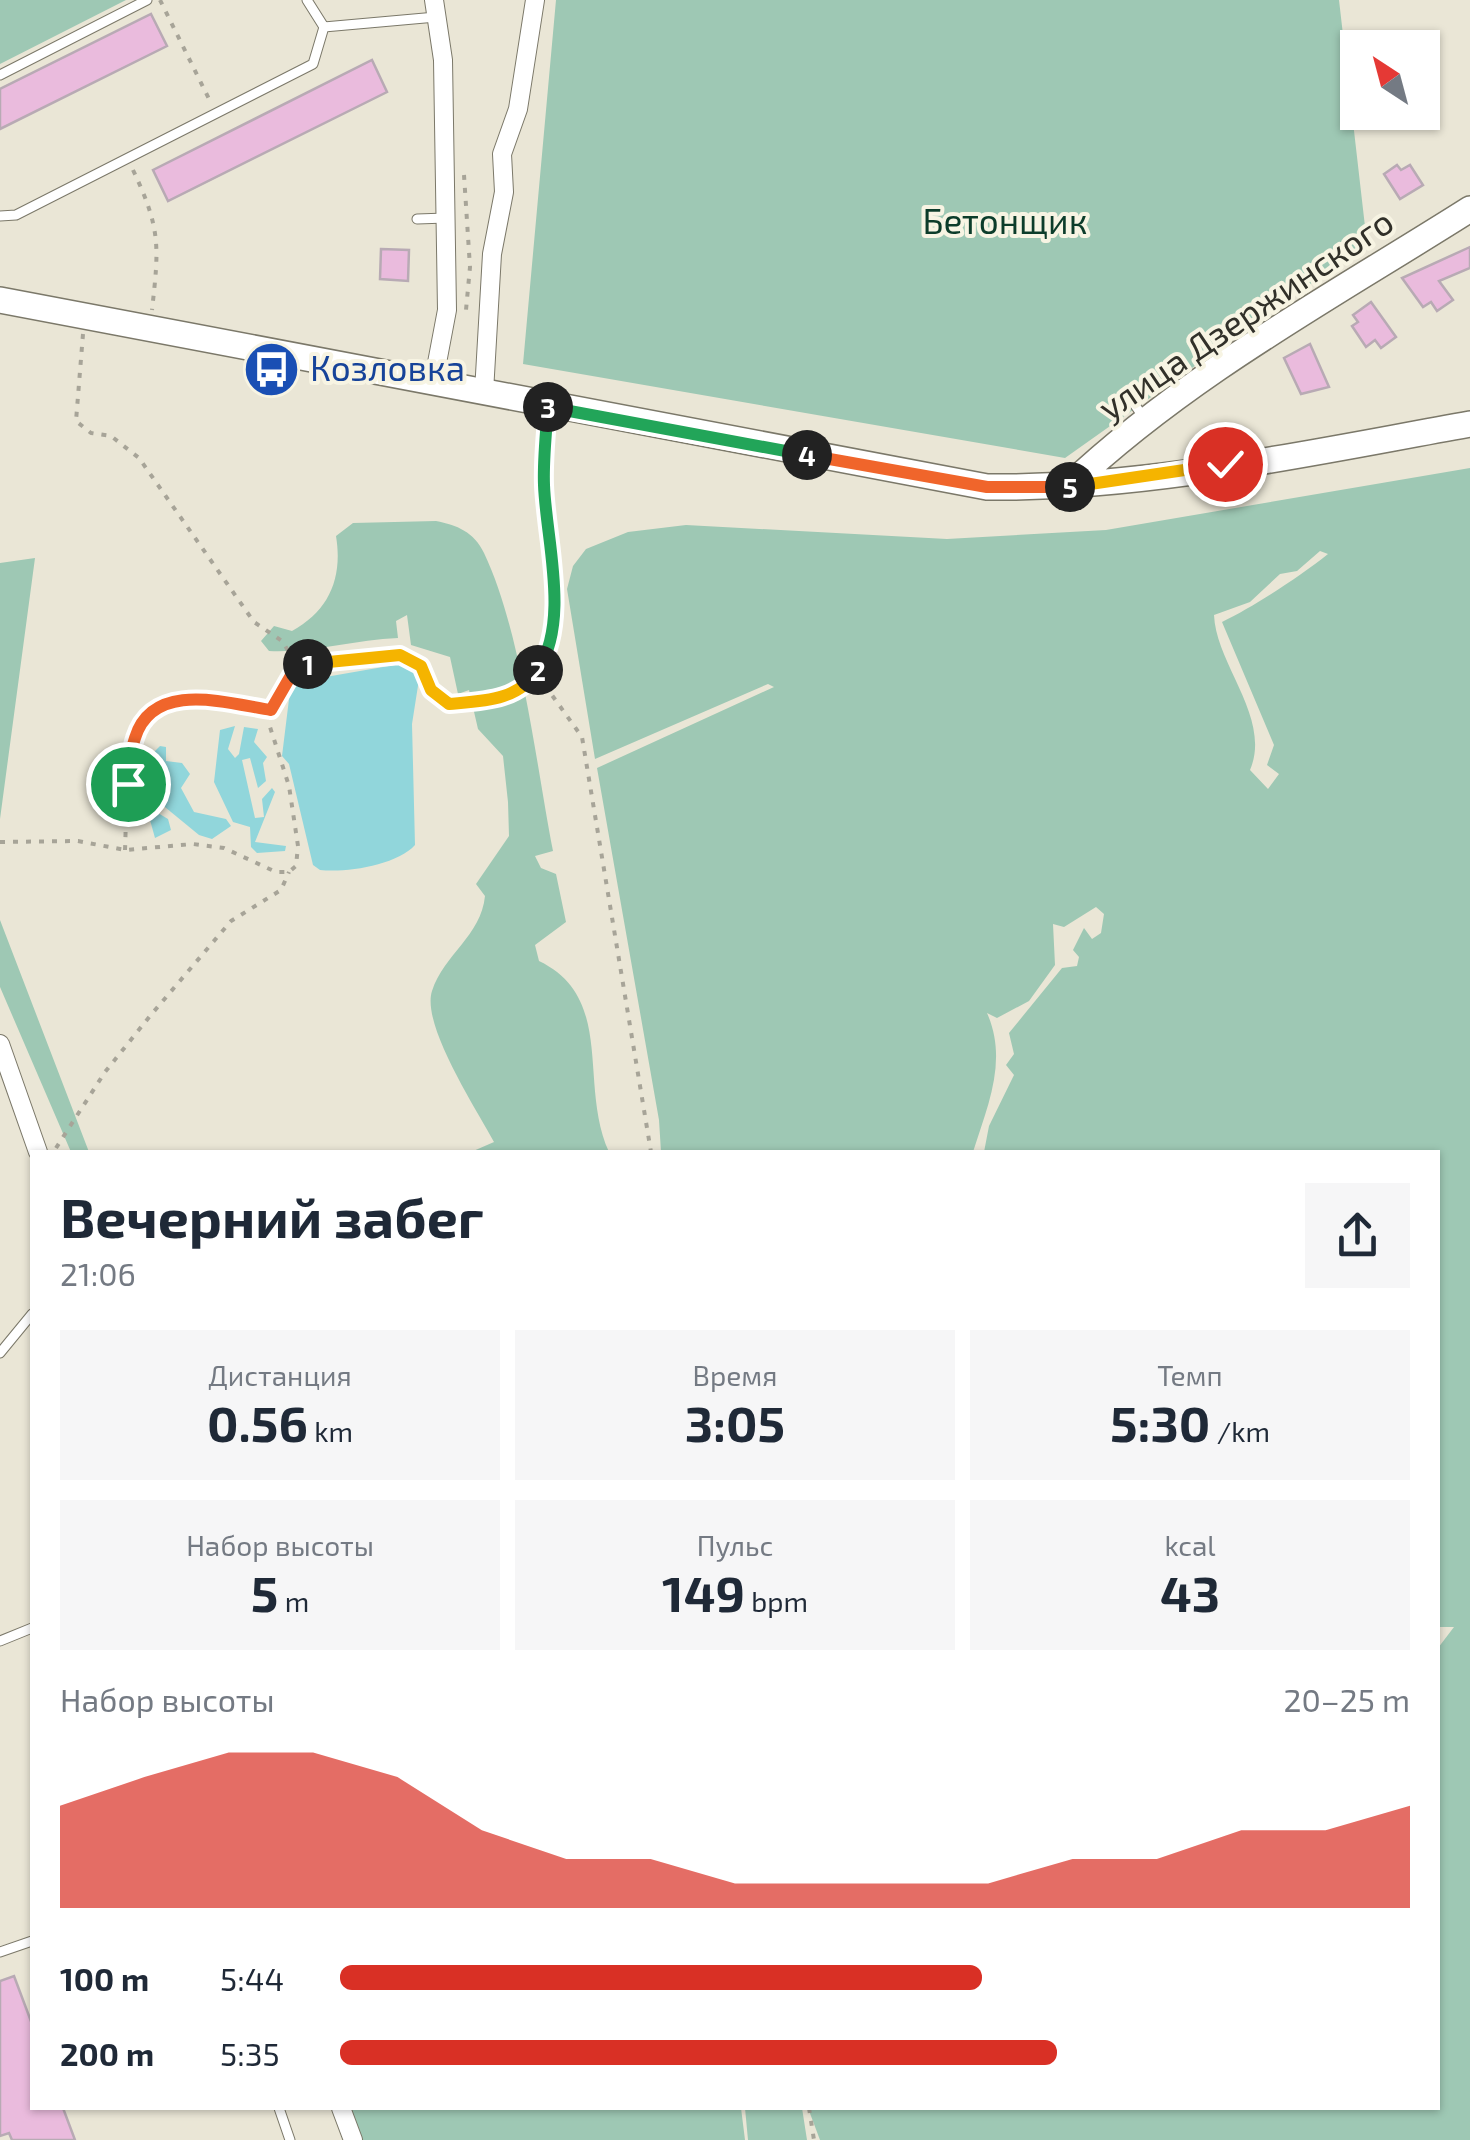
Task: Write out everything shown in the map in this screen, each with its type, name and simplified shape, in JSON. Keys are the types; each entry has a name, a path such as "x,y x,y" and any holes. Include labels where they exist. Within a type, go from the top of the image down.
{"main road":[{"name":"улица Дзержинского","path":"1068,487 1143,422 1238,356 1470,209"},
{"path":"0,300 987,487 1068,487 1133,479 1470,424"},
{"path":"1133,479 1120,464 1120,452 1143,422"}],"street":[{"path":"484,392 492,254 504,192 502,154 518,109 534,0"},
{"path":"433,384 448,310 442,60 436,8"},
{"path":"0,1044 37,1150"},
{"path":"342,2110 353,2140"}],"lane":[{"path":"0,75 147,0"},
{"path":"0,216 16,215 313,64 324,26 307,0"},
{"path":"324,26 436,8"},
{"path":"416,219 446,218"},
{"path":"1130,398 1143,422"},
{"path":"0,1352 30,1316"},
{"path":"0,1641 30,1629"},
{"path":"0,1952 30,1942"},
{"path":"280,2110 290,2140"}],"path":[{"path":"160,0 217,114"},
{"path":"128,159 155,216 158,250 151,320"},
{"path":"85,317 76,421 91,433 111,436 140,458 254,622 282,641 297,665"},
{"path":"548,405 544,486 555,576 547,656 549,691 582,738 651,1150"},
{"path":"297,665 400,655 421,666 431,690 449,704 498,699 529,684 547,656"},
{"path":"53,1150 106,1072 231,921 281,890 288,872 296,866 298,846 289,786 273,744 271,710 297,665"},
{"path":"125,850 135,736 152,708 168,701 202,700 271,710"},
{"path":"0,842 78,841 125,850 193,844 224,848 276,872 288,872"},
{"path":"809,2110 814,2140"}],"green space":[{"path":"0,0 126,0 0,64"},
{"name":"Бетонщик","path":"556,0 1339,0 1342,30 1340,130 1354,130 1367,244 1065,458 523,364"},
{"path":"1470,468 1470,2140 820,2140 809,2110 1440,2110 1440,1645 1454,1627 1440,1627 1440,1150 984,1150 989,1126 1014,1075 1006,1065 1014,1054 1009,1033 1062,968 1077,966 1079,957 1073,950 1084,928 1092,939 1101,933 1104,914 1096,907 1064,927 1053,924 1055,965 1029,1001 997,1018 987,1013 996,1065 990,1100 974,1150 661,1150 659,1120 597,768 774,687 768,684 595,759 567,589 573,566 586,549 628,532 686,525 947,539 1106,530","holes":["1320,551 1328,554 1276,591 1222,622 1274,745 1267,765 1279,774 1268,789 1250,770 1254,731 1217,634 1214,615 1250,602 1280,574 1297,571"]},
{"path":"436,521 451,525 480,546 497,584 518,658 553,851 535,856 541,868 556,874 566,922 535,945 539,961 563,977 578,997 587,1020 600,1126 608,1150 476,1150 494,1142 442,1045 435,1024 432,991 477,923 485,896 476,884 509,836 503,756 478,729 469,690 458,694 450,657 411,645 407,615 396,621 398,638 285,651 269,651 261,641 274,626 292,631 324,603 335,579 336,536 353,523"},
{"path":"35,558 0,819 0,563"},
{"path":"0,920 88,1150 70,1150 0,987"},
{"path":"341,2110 741,2110 745,2140 353,2140"},
{"path":"745,2110 802,2110 807,2140 748,2140"}],"water":[{"path":"406,663 420,673 412,724 415,845 396,858 371,866 320,870 313,865 289,764 282,756 291,683"},
{"path":"235,726 228,749 235,758 244,727 258,729 254,742 267,757 263,763 266,781 258,788 250,758 242,760 255,818 264,817 262,799 272,788 275,792 255,842 286,846 285,851 257,853 251,847 250,827 233,822 214,782 220,730"},
{"path":"160,746 166,747 166,761 182,763 190,774 181,788 194,812 226,819 231,826 212,839 199,835 160,803 158,813 168,819 171,830 155,838 150,820 157,771 151,767 152,754"}],"building":[{"path":"151,14 167,46 0,129 0,89"},
{"path":"372,60 387,92 168,201 153,170"},
{"path":"1397,165 1401,170 1410,165 1423,185 1400,199 1384,174"},
{"path":"1470,247 1470,268 1439,281 1453,300 1437,311 1431,302 1423,307 1402,278"},
{"path":"381,249 409,250 408,281 380,279"},
{"path":"1371,302 1396,337 1381,348 1375,340 1366,347 1352,326 1358,322 1353,315"},
{"path":"1310,344 1329,387 1301,394 1284,358"},
{"path":"14,1976 30,2019 30,2110 64,2110 75,2140 12,2140 9,2133 0,2136 0,1981"}],"place":[{"name":"Козловка","path":"271,369"}],"route":[{"path":"128,784 135,736 152,708 168,701 202,700 271,710 297,665 400,655 421,666 431,690 449,704 498,699 529,684 547,656 555,576 544,486 548,405 987,487 1068,487 1225,464"}]}
